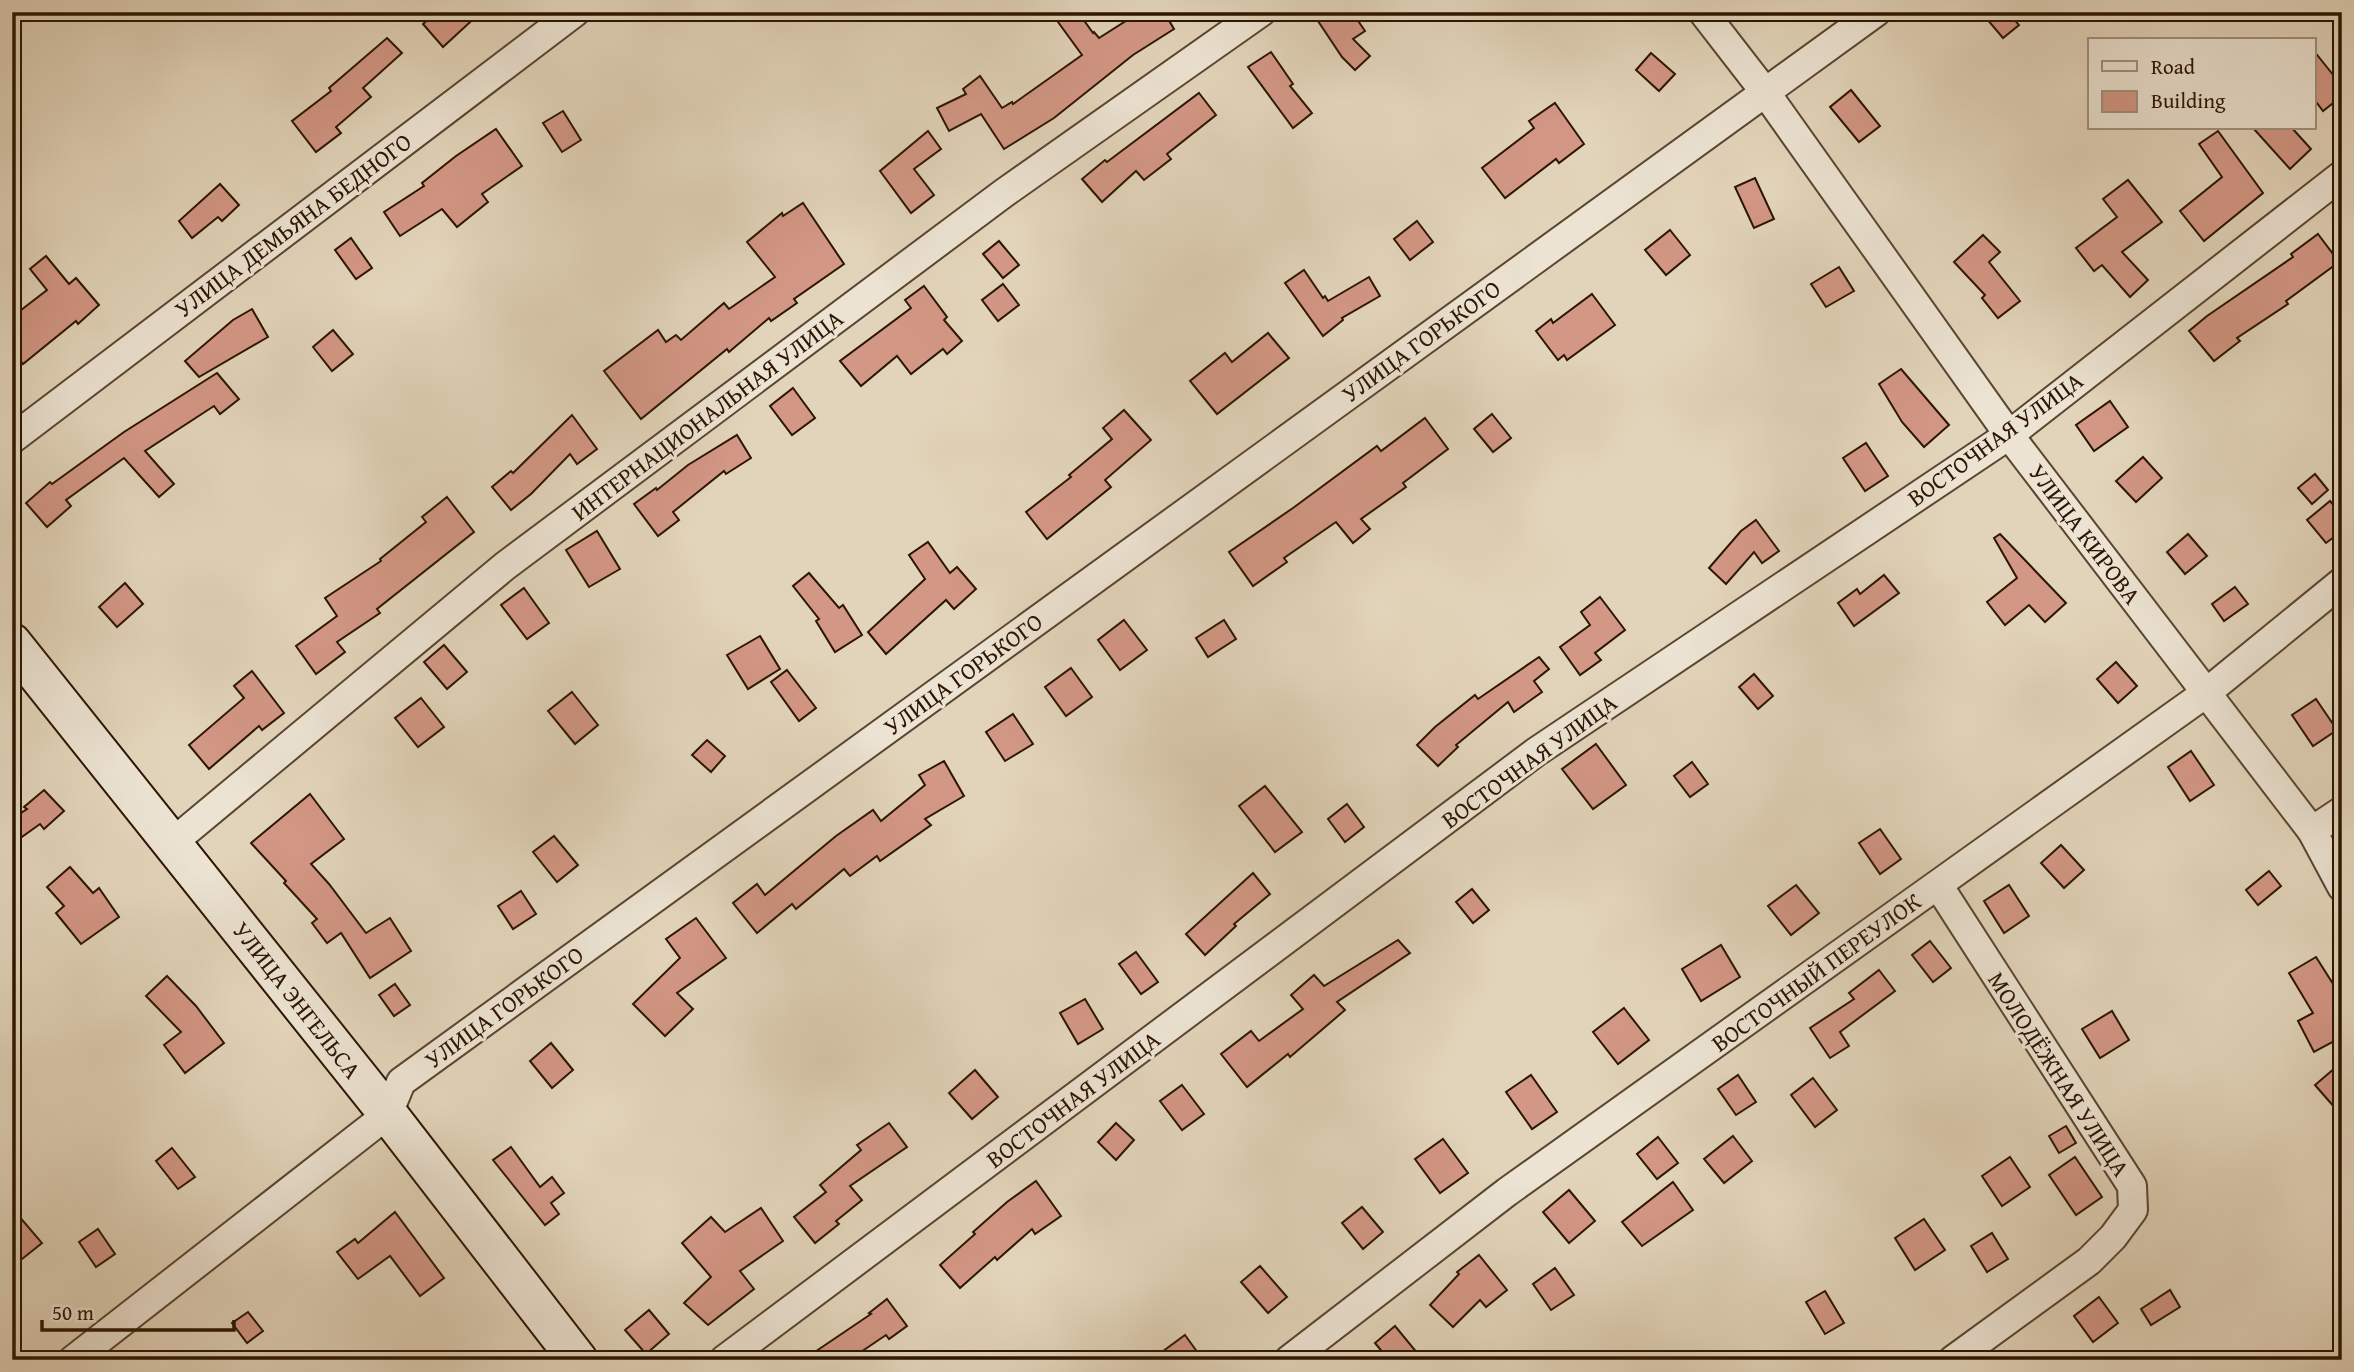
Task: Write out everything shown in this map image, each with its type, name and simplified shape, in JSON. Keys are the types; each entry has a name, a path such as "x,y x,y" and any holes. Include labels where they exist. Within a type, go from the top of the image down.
{"street":[{"name":"УЛИЦА ДЕМЬЯНА БЕДНОГО","path":"12,439 575,12"},
{"name":"ИНТЕРНАЦИОНАЛЬНАЯ УЛИЦА","path":"172,842 505,566 1004,193 1261,12"},
{"name":"УЛИЦА КИРОВА","path":"1703,12 1765,92 2009,435 2312,831 2342,887"},
{"name":"УЛИЦА ГОРЬКОГО","path":"73,1360 388,1114 401,1082 1876,12"},
{"name":"ВОСТОЧНАЯ УЛИЦА","path":"724,1360 1536,752 2009,435 2342,175"},
{"name":"ВОСТОЧНЫЙ ПЕРЕУЛОК","path":"1289,1360 1507,1192 2206,693 2342,582"},
{"name":"УЛИЦА ЭНГЕЛЬСА","path":"12,643 388,1114 578,1360"},
{"path":"2312,831 2342,811"},
{"name":"МОЛОДЁЖНАЯ УЛИЦА","path":"1938,885 2132,1186 2133,1210 2113,1237 2089,1261 1954,1360"}],"building":[{"path":"436,12 481,12 443,47 423,24"},
{"path":"1071,12 1078,12 1099,38 1140,12 1164,12 1174,29 1133,55 1054,118 1004,149 981,114 949,131 937,108 966,94 963,89 980,76 1002,108 1012,102 1013,104 1082,55 1058,22"},
{"path":"1312,12 1352,12 1365,31 1353,39 1370,56 1355,70 1342,57"},
{"path":"1981,12 2008,12 2019,25 2003,38"},
{"path":"387,38 402,53 363,88 371,97 336,127 341,133 316,152 292,121 331,91 329,88"},
{"path":"1271,52 1293,84 1290,86 1312,113 1293,128 1248,67"},
{"path":"1651,53 1675,74 1659,91 1636,70"},
{"path":"2316,54 2342,86 2342,96 2323,111 2316,102"},
{"path":"1851,90 1880,126 1859,142 1830,107"},
{"path":"1199,93 1216,115 1167,154 1171,159 1144,180 1136,171 1102,202 1082,179"},
{"path":"1555,103 1584,144 1559,163 1556,159 1505,198 1482,168 1534,128 1529,121"},
{"path":"563,111 581,140 562,152 543,123"},
{"path":"496,129 522,166 482,194 488,202 457,227 442,209 400,236 384,212 424,186 422,183 456,156"},
{"path":"2255,130 2294,130 2311,149 2290,169"},
{"path":"928,131 941,149 914,169 934,195 911,213 880,171"},
{"path":"2218,131 2263,193 2204,241 2180,211 2222,177 2199,144"},
{"path":"1755,178 1774,219 1754,228 1735,187"},
{"path":"2128,180 2162,222 2122,252 2148,280 2130,297 2102,265 2094,271 2076,248 2117,217 2103,199"},
{"path":"220,184 239,205 222,221 218,217 192,238 179,221"},
{"path":"803,203 844,264 794,299 797,303 771,321 769,318 729,352 727,349 641,419 604,371 658,330 666,342 676,335 681,340 724,303 729,309 775,277 747,242 782,213 783,216"},
{"path":"1417,221 1433,242 1410,260 1394,239"},
{"path":"1670,230 1690,255 1666,275 1645,250"},
{"path":"2318,234 2339,262 2286,301 2288,304 2237,338 2240,341 2214,361 2189,331 2293,257 2291,254"},
{"path":"1983,235 2000,252 1989,262 2020,301 1998,318 1982,298 1985,295 1954,262"},
{"path":"351,238 372,268 356,279 335,250"},
{"path":"999,241 1019,265 1003,278 983,254"},
{"path":"46,256 69,284 76,278 99,305 78,324 76,321 23,364 12,350 12,317 47,290 30,269"},
{"path":"1839,267 1854,291 1826,307 1811,284"},
{"path":"1304,270 1323,298 1325,296 1328,301 1369,277 1380,296 1342,318 1343,320 1323,336 1285,283"},
{"path":"1003,284 1019,305 998,321 982,300"},
{"path":"924,286 947,317 944,320 962,341 947,354 943,349 911,374 897,356 861,386 840,361 911,308 905,300"},
{"path":"1592,294 1615,325 1567,360 1564,355 1558,360 1536,331 1551,319 1553,323"},
{"path":"252,309 268,337 199,377 185,361 233,320"},
{"path":"333,330 353,354 332,371 313,347"},
{"path":"1268,333 1289,358 1217,414 1190,381 1225,353 1232,362"},
{"path":"1901,369 1949,425 1924,447 1902,422 1879,384"},
{"path":"217,373 239,399 220,414 214,406 145,451 174,484 159,497 124,458 66,500 71,506 47,527 26,503 50,482 52,484 124,432"},
{"path":"793,388 815,418 792,435 770,406"},
{"path":"2110,401 2128,427 2094,451 2076,425"},
{"path":"1124,410 1151,440 1105,480 1111,487 1047,539 1026,512 1071,477 1069,475 1112,439 1103,428"},
{"path":"1492,414 1511,438 1493,452 1474,429"},
{"path":"572,415 597,449 577,464 570,454 531,494 511,510 492,487 511,471 513,473"},
{"path":"1425,418 1448,449 1403,483 1406,487 1361,519 1370,529 1353,543 1336,522 1284,558 1287,562 1253,586 1229,552 1377,446 1381,451"},
{"path":"737,435 751,458 726,474 724,471 673,512 679,520 658,536 634,504 656,488 657,490 688,465"},
{"path":"1866,443 1888,476 1865,491 1843,458"},
{"path":"2143,457 2162,478 2136,502 2116,481"},
{"path":"2315,474 2328,490 2312,504 2298,488"},
{"path":"447,497 474,532 377,609 380,613 337,642 345,652 316,674 296,646 337,616 325,598 381,561 380,559 426,522 422,517"},
{"path":"2330,501 2342,515 2342,531 2326,543 2307,520"},
{"path":"1756,520 1779,551 1762,563 1754,552 1726,584 1709,568 1741,531"},
{"path":"597,531 620,569 589,587 566,550"},
{"path":"2000,534 2066,603 2045,622 2029,605 2005,625 1987,602 2017,578 1994,538"},
{"path":"2188,534 2207,556 2185,574 2167,552"},
{"path":"928,542 950,573 957,567 976,589 954,609 946,600 886,654 868,632 925,579 909,555"},
{"path":"809,573 839,608 843,605 862,635 835,652 816,621 819,619 793,586"},
{"path":"1884,575 1899,593 1854,626 1838,603 1857,589 1860,594"},
{"path":"125,583 143,604 117,627 99,607"},
{"path":"2235,587 2248,604 2224,621 2212,604"},
{"path":"524,588 549,623 527,639 501,605"},
{"path":"1600,597 1625,630 1595,653 1601,660 1580,675 1560,647 1590,625 1581,612"},
{"path":"1124,620 1147,650 1120,670 1098,640"},
{"path":"1224,620 1236,639 1208,657 1196,638"},
{"path":"760,636 780,669 748,689 727,655"},
{"path":"444,645 467,672 447,689 424,662"},
{"path":"1539,657 1549,669 1534,681 1542,692 1514,712 1508,702 1456,745 1458,747 1438,766 1417,745 1475,695 1478,699"},
{"path":"2116,662 2137,686 2118,703 2097,679"},
{"path":"1071,668 1092,697 1066,716 1045,687"},
{"path":"787,670 816,708 799,721 771,682"},
{"path":"252,671 284,713 262,730 259,726 209,769 189,745 244,698 234,686"},
{"path":"1754,674 1773,696 1758,709 1739,687"},
{"path":"572,692 598,725 575,744 548,711"},
{"path":"421,698 444,727 418,747 395,718"},
{"path":"2316,699 2337,730 2313,746 2292,715"},
{"path":"1013,714 1033,744 1005,761 986,732"},
{"path":"707,740 725,756 711,772 692,755"},
{"path":"1596,744 1626,785 1593,809 1562,769"},
{"path":"2191,751 2214,785 2190,801 2168,767"},
{"path":"944,761 964,796 925,819 931,825 880,861 877,856 850,876 844,869 796,909 792,904 757,933 733,903 757,884 765,895 836,836 873,810 881,821 925,785 919,775"},
{"path":"1692,762 1708,784 1690,797 1674,776"},
{"path":"1265,786 1302,832 1275,852 1239,806"},
{"path":"44,790 64,811 44,829 40,824 12,844 12,819 27,809 24,807"},
{"path":"310,794 344,839 311,864 366,933 390,918 411,951 370,978 341,933 327,943 312,923 317,919 251,843"},
{"path":"1347,804 1364,827 1345,842 1328,819"},
{"path":"1880,829 1901,859 1880,874 1859,843"},
{"path":"554,836 578,865 557,882 533,852"},
{"path":"2061,845 2084,870 2064,888 2041,863"},
{"path":"70,867 93,893 99,888 119,917 81,944 56,913 64,906 47,887"},
{"path":"2269,871 2281,886 2258,905 2246,890"},
{"path":"1253,873 1270,894 1234,924 1236,926 1205,955 1186,934"},
{"path":"1796,885 1819,913 1791,935 1768,906"},
{"path":"2009,885 2029,916 2004,933 1984,901"},
{"path":"1472,889 1489,910 1473,923 1456,902"},
{"path":"521,891 536,914 513,929 498,906"},
{"path":"696,918 726,958 677,993 693,1009 665,1036 633,1004 680,958 666,939"},
{"path":"1398,940 1410,953 1337,1002 1345,1010 1290,1057 1288,1054 1247,1087 1221,1054 1251,1031 1259,1041 1303,1009 1291,995 1314,975 1324,986"},
{"path":"1930,941 1951,968 1933,982 1912,955"},
{"path":"1721,945 1740,977 1701,1001 1682,969"},
{"path":"1136,952 1158,982 1141,994 1119,964"},
{"path":"2316,957 2342,998 2342,1037 2314,1052 2298,1021 2313,1013 2289,973"},
{"path":"1879,970 1895,991 1840,1032 1849,1046 1830,1058 1810,1028 1854,999 1849,993"},
{"path":"167,976 196,1006 224,1043 185,1073 164,1045 181,1032 146,996"},
{"path":"395,984 410,1005 394,1016 379,995"},
{"path":"1085,999 1103,1029 1078,1044 1060,1013"},
{"path":"1624,1008 1649,1040 1618,1064 1593,1032"},
{"path":"2112,1011 2129,1040 2100,1058 2082,1029"},
{"path":"551,1043 573,1070 552,1088 530,1061"},
{"path":"2342,1062 2342,1116 2315,1085"},
{"path":"975,1070 998,1097 972,1119 949,1093"},
{"path":"1531,1075 1557,1112 1532,1129 1506,1092"},
{"path":"1738,1075 1756,1102 1736,1115 1718,1089"},
{"path":"1813,1078 1837,1110 1815,1127 1791,1095"},
{"path":"1182,1085 1204,1114 1182,1130 1160,1101"},
{"path":"889,1123 907,1147 850,1186 862,1200 836,1221 839,1224 815,1243 794,1217 826,1192 820,1185 861,1150 857,1145"},
{"path":"1116,1123 1134,1140 1116,1160 1098,1142"},
{"path":"2066,1126 2076,1143 2059,1153 2049,1136"},
{"path":"1733,1136 1752,1161 1724,1183 1704,1159"},
{"path":"1658,1137 1678,1163 1657,1179 1637,1154"},
{"path":"1443,1139 1468,1173 1440,1193 1415,1159"},
{"path":"511,1147 540,1187 552,1177 564,1193 551,1203 559,1214 545,1225 493,1160"},
{"path":"172,1148 195,1177 178,1189 156,1161"},
{"path":"2010,1157 2030,1187 2002,1206 1982,1176"},
{"path":"2075,1157 2102,1197 2076,1215 2049,1175"},
{"path":"1036,1181 1061,1216 1035,1234 1032,1229 960,1288 940,1265 1007,1202"},
{"path":"1673,1182 1693,1210 1642,1246 1622,1222"},
{"path":"1569,1190 1595,1221 1569,1243 1543,1212"},
{"path":"1362,1207 1383,1232 1363,1249 1342,1223"},
{"path":"12,1208 42,1243 12,1267"},
{"path":"761,1208 783,1241 740,1271 754,1289 708,1325 684,1303 711,1277 682,1243 711,1217 725,1232"},
{"path":"395,1212 444,1278 420,1296 390,1256 358,1279 337,1252 355,1239 358,1243"},
{"path":"1924,1219 1945,1250 1915,1270 1895,1238"},
{"path":"98,1229 115,1254 96,1267 79,1242"},
{"path":"1992,1233 2008,1259 1987,1272 1971,1246"},
{"path":"1479,1255 1507,1290 1486,1307 1480,1300 1453,1327 1430,1305 1459,1274 1457,1272"},
{"path":"1260,1266 1287,1297 1268,1313 1241,1282"},
{"path":"1555,1268 1574,1295 1551,1310 1533,1284"},
{"path":"2170,1290 2180,1307 2151,1325 2141,1309"},
{"path":"1825,1291 1844,1323 1825,1334 1806,1302"},
{"path":"2099,1297 2118,1323 2093,1342 2074,1316"},
{"path":"887,1299 907,1326 889,1339 886,1335 849,1360 803,1360 871,1314 869,1313"},
{"path":"649,1310 669,1334 646,1354 625,1330"},
{"path":"248,1312 263,1331 247,1343 232,1323"},
{"path":"1395,1326 1423,1360 1389,1360 1375,1343"},
{"path":"1185,1335 1203,1360 1151,1360"}]}
